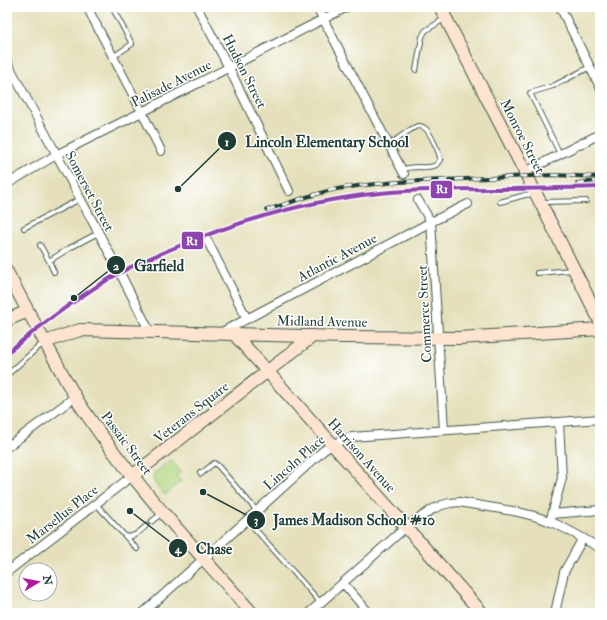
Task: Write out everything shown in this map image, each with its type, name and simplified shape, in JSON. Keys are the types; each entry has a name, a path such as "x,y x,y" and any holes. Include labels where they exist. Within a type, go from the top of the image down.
{"street":[{"path":"87,7 161,151"},
{"name":"Hudson Street","path":"197,7 229,68 289,191"},
{"path":"317,7 403,172"},
{"name":"Palisade Avenue","path":"7,184 56,155 347,7"},
{"path":"560,7 600,87"},
{"name":"Monroe Street","path":"443,12 600,321"},
{"name":"Somerset Street","path":"7,62 118,268 150,332"},
{"path":"525,172 600,134"},
{"name":"Commerce Street","path":"418,200 431,222 444,430"},
{"name":"Atlantic Avenue","path":"218,334 468,204"},
{"path":"208,242 247,318"},
{"name":"Passaic Street","path":"7,272 75,397 104,439 132,476 252,613"},
{"path":"7,320 28,311"},
{"name":"Midland Avenue","path":"45,342 80,330 459,338 600,329"},
{"path":"234,334 267,372"},
{"name":"Veterans Square","path":"132,476 312,336"},
{"name":"Harrison Avenue","path":"267,372 482,613"},
{"path":"7,447 75,397"},
{"name":"Lincoln Place","path":"143,613 324,450 341,440 444,430 600,419"},
{"path":"551,518 562,478 559,422"},
{"name":"Marsellus Place","path":"7,572 132,476"},
{"path":"309,613 406,527 433,509 442,505 460,502 551,518 600,510"},
{"path":"551,518 566,529 600,548"},
{"path":"555,613 564,572 583,538"},
{"path":"343,583 369,613"}],"lane":[{"path":"112,7 132,44 113,57"},
{"path":"416,70 422,37 425,31 443,12"},
{"path":"561,155 530,93 553,86 590,67"},
{"path":"389,145 416,126 422,126 425,128 432,138 440,156 438,163 432,166 406,168 403,172"},
{"path":"500,202 525,195 538,198 586,201"},
{"path":"24,228 80,199"},
{"path":"48,261 98,233"},
{"path":"40,245 54,272"},
{"path":"537,273 574,270"},
{"path":"7,375 45,342"},
{"path":"200,472 201,474 214,463 257,511"},
{"path":"96,504 137,549"},
{"path":"152,522 163,512"},
{"path":"247,520 321,603"},
{"path":"125,536 131,537 146,526"}],"green space":[{"path":"171,460 181,472 176,476 181,481 165,495 154,482 153,476 154,473"}],"railway":[{"path":"267,210 324,192 340,188 366,185 399,182 554,175 600,177"},
{"path":"577,183 599,181"}],"transit line":[{"name":"R1","path":"7,353 62,310 121,272 203,236 278,212 329,200 395,192 600,187"}],"place":[{"name":"Lincoln Elementary School","path":"178,189"},
{"name":"Garfield","path":"74,298"},
{"name":"James Madison School #10","path":"203,492"},
{"name":"Chase","path":"130,511"}]}
